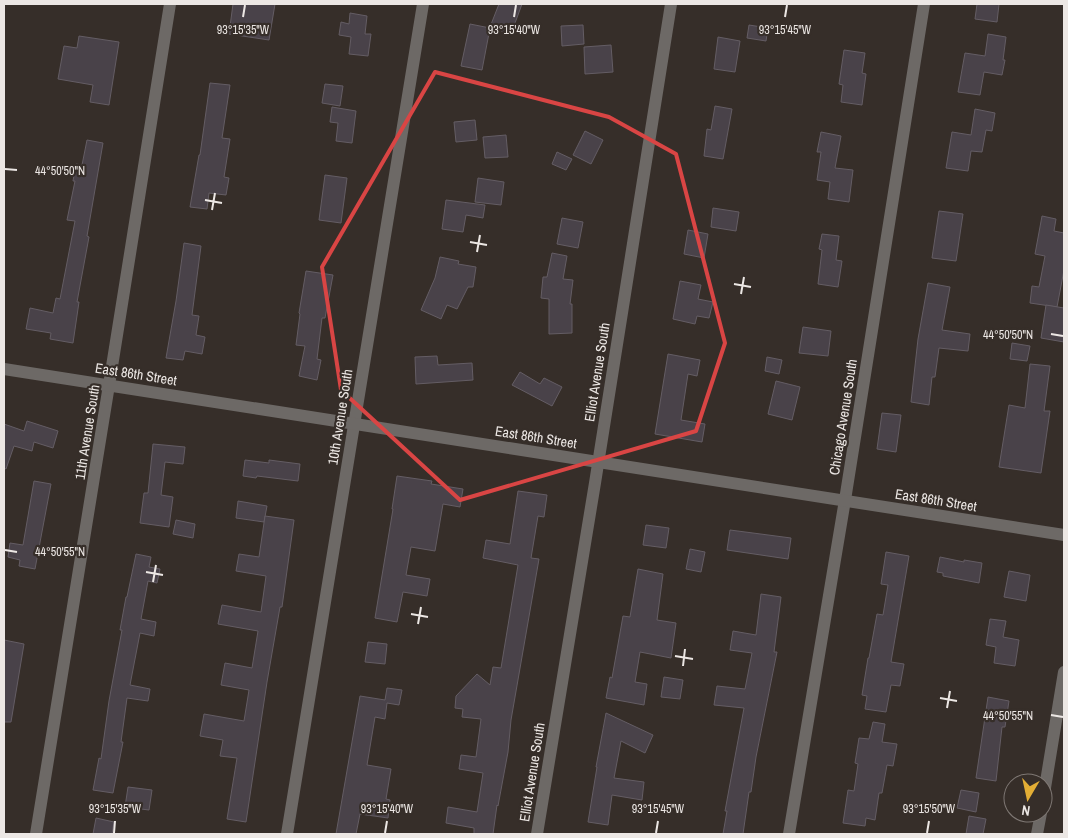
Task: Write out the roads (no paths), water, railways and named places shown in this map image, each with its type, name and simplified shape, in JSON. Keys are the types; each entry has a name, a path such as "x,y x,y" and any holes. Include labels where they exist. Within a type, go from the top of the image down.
{"street":[{"name":"11th Avenue South","path":"36,834 170,4"},
{"name":"10th Avenue South","path":"287,834 423,4"},
{"name":"Elliot Avenue South","path":"537,834 671,4"},
{"name":"Chicago Avenue South","path":"790,834 924,4"},
{"name":"East 86th Street","path":"4,369 1064,535"},
{"path":"1047,773 1064,672"}]}
